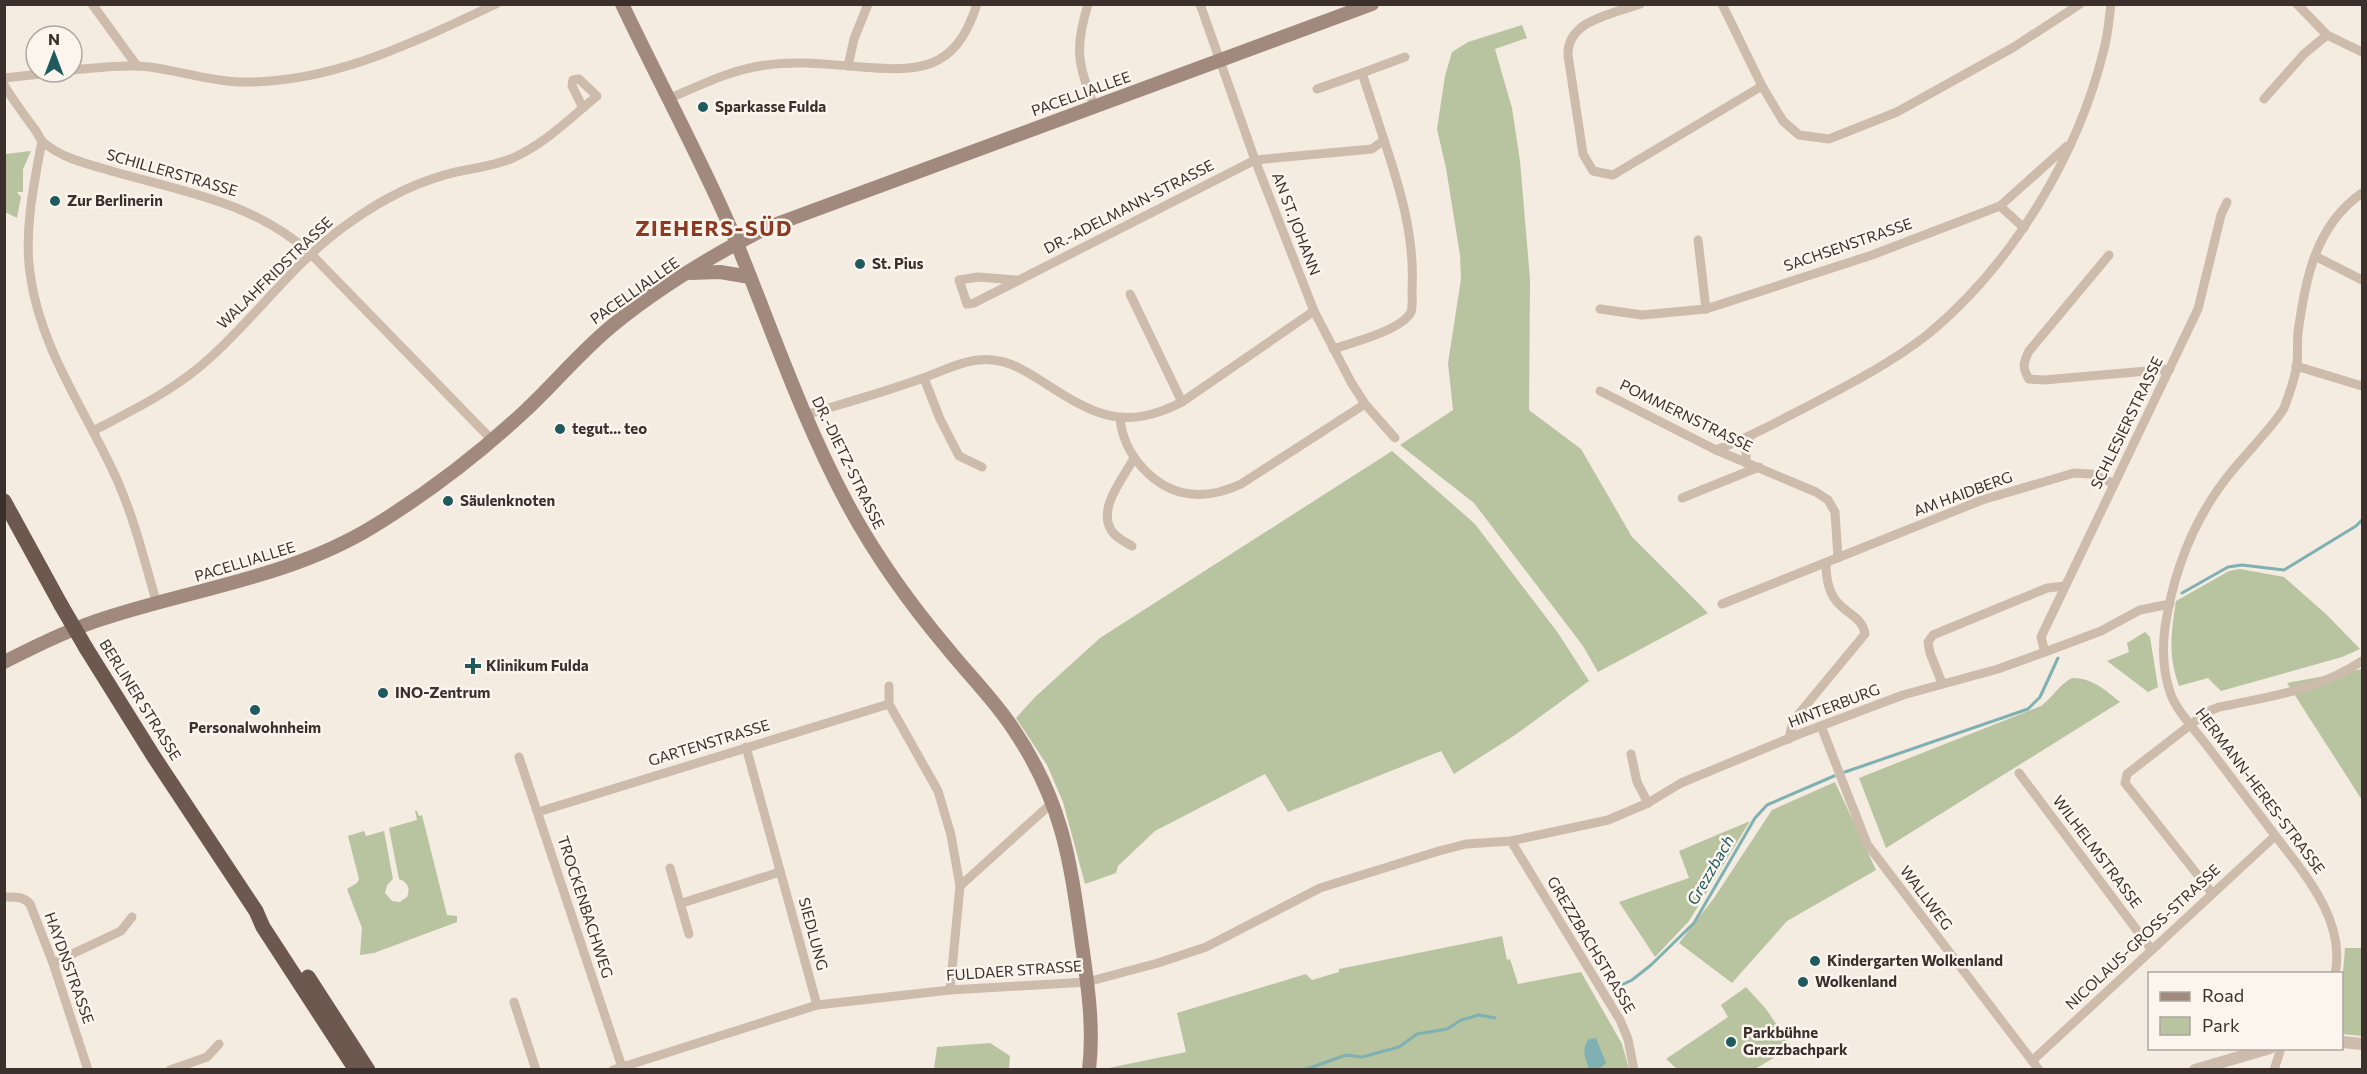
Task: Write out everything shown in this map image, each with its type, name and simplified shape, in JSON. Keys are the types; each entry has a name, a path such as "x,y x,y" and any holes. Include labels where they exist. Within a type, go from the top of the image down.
{"highway":[{"name":"BERLINER STRASSE","path":"4,501 86,648 356,1070"},
{"name":"BERLINER STRASSE","path":"256,911 273,925 368,1070"}],"main road":[{"name":"DR.-DIETZ-STRASSE","path":"622,4 705,171 805,415 825,460 865,535 918,612 1011,725 1040,773 1053,802 1068,855 1087,982 1091,1038 1089,1070"},
{"name":"PACELLIALLEE","path":"4,662 96,621 275,572 332,549 372,527 426,492 492,440 531,406 584,349 632,310 736,244 774,225 1372,4"},
{"path":"688,273 720,272 750,277"}],"street":[{"path":"92,4 137,66"},
{"path":"84,69 137,66 238,82 301,78 342,69 377,57 496,4"},
{"path":"848,66 854,39 868,4"},
{"path":"668,99 743,68 791,64 901,70 921,67 940,59 951,50 963,36 977,4"},
{"path":"1088,4 1080,28 1078,49 1082,75 1094,106"},
{"name":"AN ST. JOHANN","path":"1200,4 1255,160 1314,311 1365,404 1395,438"},
{"path":"1640,4 1580,26 1569,42 1583,154 1593,171 1613,175 1762,86"},
{"path":"1722,4 1762,86 1784,122 1799,135 1829,139 1897,112 2014,46 2080,4"},
{"path":"1716,450 1750,438 1874,372 1926,335 1970,295 2025,228 2055,178 2088,101 2104,49 2111,4"},
{"path":"2297,4 2327,35 2362,52"},
{"path":"2264,99 2304,54 2327,35"},
{"path":"1317,89 1405,57"},
{"path":"1333,349 1372,336 1402,321 1411,311 1413,273 1401,191 1362,73"},
{"path":"4,78 24,76"},
{"name":"SCHILLERSTRASSE","path":"4,85 42,141 89,165 229,204 270,223 290,236 312,254 492,440"},
{"name":"WALAHFRIDSTRASSE","path":"93,431 158,398 199,368 312,254 347,224 378,203 415,185 454,172 499,163 531,149 551,137 583,108"},
{"path":"1255,160 1372,149 1384,140"},
{"path":"42,141 31,210 29,240 30,272 46,338 93,431 130,512 157,604"},
{"name":"SACHSENSTRASSE","path":"1600,309 1642,315 1706,309 1872,255 2000,206 2069,144"},
{"name":"DR.-ADELMANN-STRASSE","path":"1016,280 978,277 959,280 967,304 987,298 1016,280 1255,160"},
{"path":"2170,604 2182,559 2194,527 2215,491 2283,410 2296,366 2298,334 2315,256 2327,228 2349,203 2362,193"},
{"name":"SCHLESIERSTRASSE","path":"2045,652 2041,637 2198,309 2221,215 2228,202"},
{"path":"2000,206 2025,228"},
{"path":"1698,240 1706,309"},
{"path":"2109,255 2029,351 2024,360 2023,370 2029,379 2044,380 2170,369"},
{"path":"2315,256 2362,280"},
{"path":"1130,294 1182,402"},
{"path":"805,415 924,378 969,361 992,360 1014,365 1086,409 1120,418 1162,413 1182,402 1314,311"},
{"path":"2296,366 2362,386"},
{"path":"924,378 940,419 959,456 982,467"},
{"name":"POMMERNSTRASSE","path":"1600,391 1716,450 1816,492 1828,500 1834,512 1838,558"},
{"path":"1120,418 1121,429 1134,458 1155,479 1176,490 1192,494 1219,492 1241,484 1365,404"},
{"path":"1746,463 1746,451 1750,438"},
{"path":"1132,546 1117,537 1110,528 1107,516 1109,503 1134,458"},
{"name":"POMMERNSTRASSE","path":"1682,498 1760,468"},
{"name":"AM HAIDBERG","path":"1722,604 1982,500 2074,473 2091,474 2113,483"},
{"path":"1789,739 1793,721 1865,634 1864,626 1860,621 1838,603 1826,579 1826,564"},
{"path":"1942,683 1930,653 1928,642 1933,635 2047,588 2065,586"},
{"name":"HINTERBURG","path":"1511,841 1608,820 1648,803 1682,783 1821,726 1942,683 1998,669 2101,631 2140,610 2170,604"},
{"name":"HERMANN-HERES-STRASSE","path":"2170,604 2163,654 2171,697 2292,856 2323,903 2335,936 2338,959 2335,972"},
{"path":"2212,893 2125,783 2127,774 2192,726 2207,712 2218,707 2301,690 2341,675 2362,661"},
{"path":"889,686 889,704 938,791 951,835 960,886 950,990"},
{"name":"GARTENSTRASSE","path":"538,812 889,704"},
{"name":"WALLWEG","path":"1821,726 1867,844 2039,1070"},
{"name":"SIEDLUNG","path":"746,747 817,1005"},
{"path":"1632,754 1637,782 1648,803"},
{"name":"TROCKENBACHWEG","path":"519,757 617,1068"},
{"name":"WILHELMSTRASSE","path":"2019,773 2151,950"},
{"path":"960,886 1053,802"},
{"name":"NICOLAUS-GROSS-STRASSE","path":"2032,1061 2275,836"},
{"name":"FULDAER STRASSE","path":"617,1068 817,1005 950,990 1087,982 1158,963 1206,947 1320,888 1466,844 1511,841"},
{"name":"GREZZBACHSTRASSE","path":"1511,841 1620,1020 1628,1039 1634,1070"},
{"path":"670,868 682,903 689,934"},
{"path":"682,903 780,872"},
{"name":"HAYDNSTRASSE","path":"4,897 19,897 27,900 53,963 88,1070"},
{"path":"53,963 121,931 132,916"},
{"path":"514,1002 536,1070"},
{"path":"2343,1042 2362,1044"},
{"path":"170,1070 207,1057 219,1044"},
{"path":"2195,1070 2263,1050"},
{"path":"2274,1070 2280,1050"}],"green space":[{"path":"1522,25 1527,38 1495,49 1512,108 1520,161 1530,279 1529,410 1581,449 1632,537 1708,613 1598,672 1583,646 1474,503 1400,445 1453,410 1448,363 1461,279 1460,255 1446,168 1437,129 1445,76 1452,52 1468,42"},
{"path":"31,151 23,169 23,192 17,192 21,197 17,218 5,212 5,154"},
{"path":"1392,451 1475,524 1558,633 1589,681 1515,735 1454,774 1441,751 1288,812 1265,774 1155,831 1118,866 1116,873 1085,884 1063,802 1047,765 1016,718 1035,697 1100,638"},
{"path":"2240,569 2284,577 2327,615 2360,649 2342,657 2221,691 2208,678 2179,686 2173,665 2172,644 2176,601 2229,571"},
{"path":"2145,632 2150,637 2158,687 2148,692 2107,661 2129,652 2127,643"},
{"path":"2362,669 2362,800 2287,683"},
{"path":"2072,678 2092,682 2120,702 1886,848 1859,778 2041,706"},
{"path":"1835,782 1876,870 1787,921 1732,983 1679,943 1714,898 1772,810"},
{"path":"415,811 419,816 422,815 447,915 457,916 457,922 374,953 360,955 362,928 347,889 359,879 348,836 364,831 366,836 384,831 393,879 387,885 385,893 392,901 400,902 407,897 408,888 399,879 389,828 417,820"},
{"path":"1750,821 1689,921 1655,957 1619,902 1689,878 1679,851"},
{"path":"1502,936 1507,960 1510,959 1518,984 1581,972 1622,1044 1629,1069 1099,1070 1186,1052 1177,1013 1306,974 1312,980 1339,972 1339,969"},
{"path":"2345,948 2362,948 2362,1036 2343,1034"},
{"path":"1746,987 1766,1009 1792,1047 1755,1069 1677,1069 1666,1059 1728,1017 1721,1005"},
{"path":"990,1043 1010,1056 1009,1069 934,1069 937,1047"}],"water":[{"path":"1596,1038 1606,1063 1592,1070 1589,1069 1584,1050 1589,1039"}],"waterway":[{"name":"Grezzbach","path":"2182,593 2228,567 2242,565 2284,570 2356,526 2362,520"},
{"name":"Grezzbach","path":"1845,772 2028,709 2040,697 2058,658"},
{"name":"Grezzbach","path":"1613,989 1632,980 1651,965 1694,923 1755,818 1767,805 1834,776"},
{"name":"Grezzbach","path":"1304,1070 1346,1055 1362,1057 1399,1047 1417,1034 1447,1029 1461,1020 1479,1015 1495,1018"}],"place":[{"name":"Sparkasse Fulda","path":"703,107"},
{"name":"Zur Berlinerin","path":"55,201"},
{"name":"St. Pius","path":"860,264"},
{"name":"tegut... teo","path":"560,429"},
{"name":"Säulenknoten","path":"448,501"},
{"name":"Klinikum Fulda","path":"473,666"},
{"name":"INO-Zentrum","path":"383,693"},
{"name":"Personalwohnheim","path":"255,710"},
{"name":"Kindergarten Wolkenland","path":"1815,961"},
{"name":"Wolkenland","path":"1803,982"},
{"name":"Parkbühne Grezzbachpark","path":"1731,1042"}],"district":[{"name":"ZIEHERS-SÜD","path":"714,229"}]}
